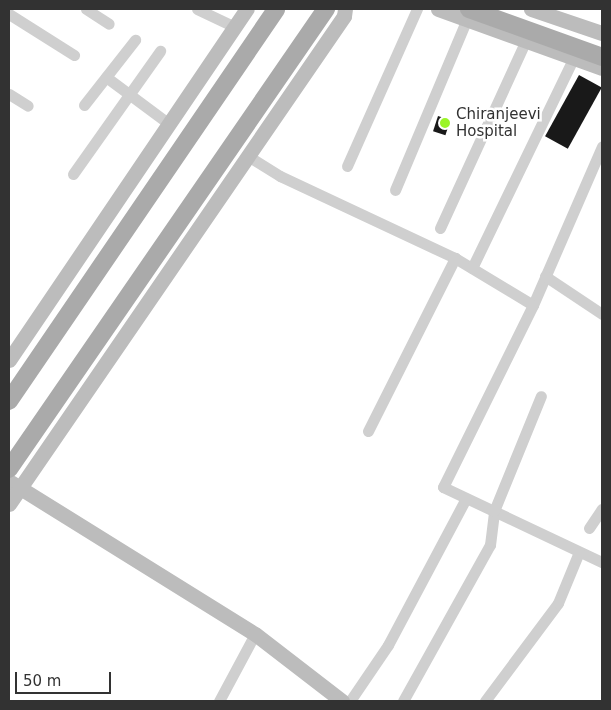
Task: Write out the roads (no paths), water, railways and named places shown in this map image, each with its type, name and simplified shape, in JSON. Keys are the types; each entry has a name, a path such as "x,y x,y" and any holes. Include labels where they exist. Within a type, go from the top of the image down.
{"main road":[{"path":"9,401 276,9"},
{"path":"9,469 326,9"},
{"path":"492,9 602,49"},
{"path":"468,14 602,57"}],"street":[{"path":"86,9 109,24"},
{"path":"197,9 235,27"},
{"path":"9,360 247,9"},
{"path":"347,166 416,9"},
{"path":"438,9 468,14 526,40 602,68"},
{"path":"536,10 602,33"},
{"path":"9,504 14,484 248,156 347,11"},
{"path":"9,14 74,55"},
{"path":"395,190 468,14"},
{"path":"84,105 135,40"},
{"path":"440,228 526,40"},
{"path":"74,174 127,95 160,51"},
{"path":"472,268 574,58"},
{"path":"106,78 169,124"},
{"path":"9,94 28,106"},
{"path":"602,146 533,306 443,487 602,562"},
{"path":"248,156 280,176 455,258 533,306"},
{"path":"368,431 455,258"},
{"path":"545,276 602,314"},
{"path":"18,347 38,359"},
{"path":"403,701 490,545 494,511 541,396"},
{"path":"14,484 255,634 342,701"},
{"path":"350,701 388,645 466,498"},
{"path":"590,528 602,509"},
{"path":"485,701 558,603 579,552"},
{"path":"220,701 255,634"}],"place":[{"name":"Chiranjeevi Hospital","path":"445,123"}]}
